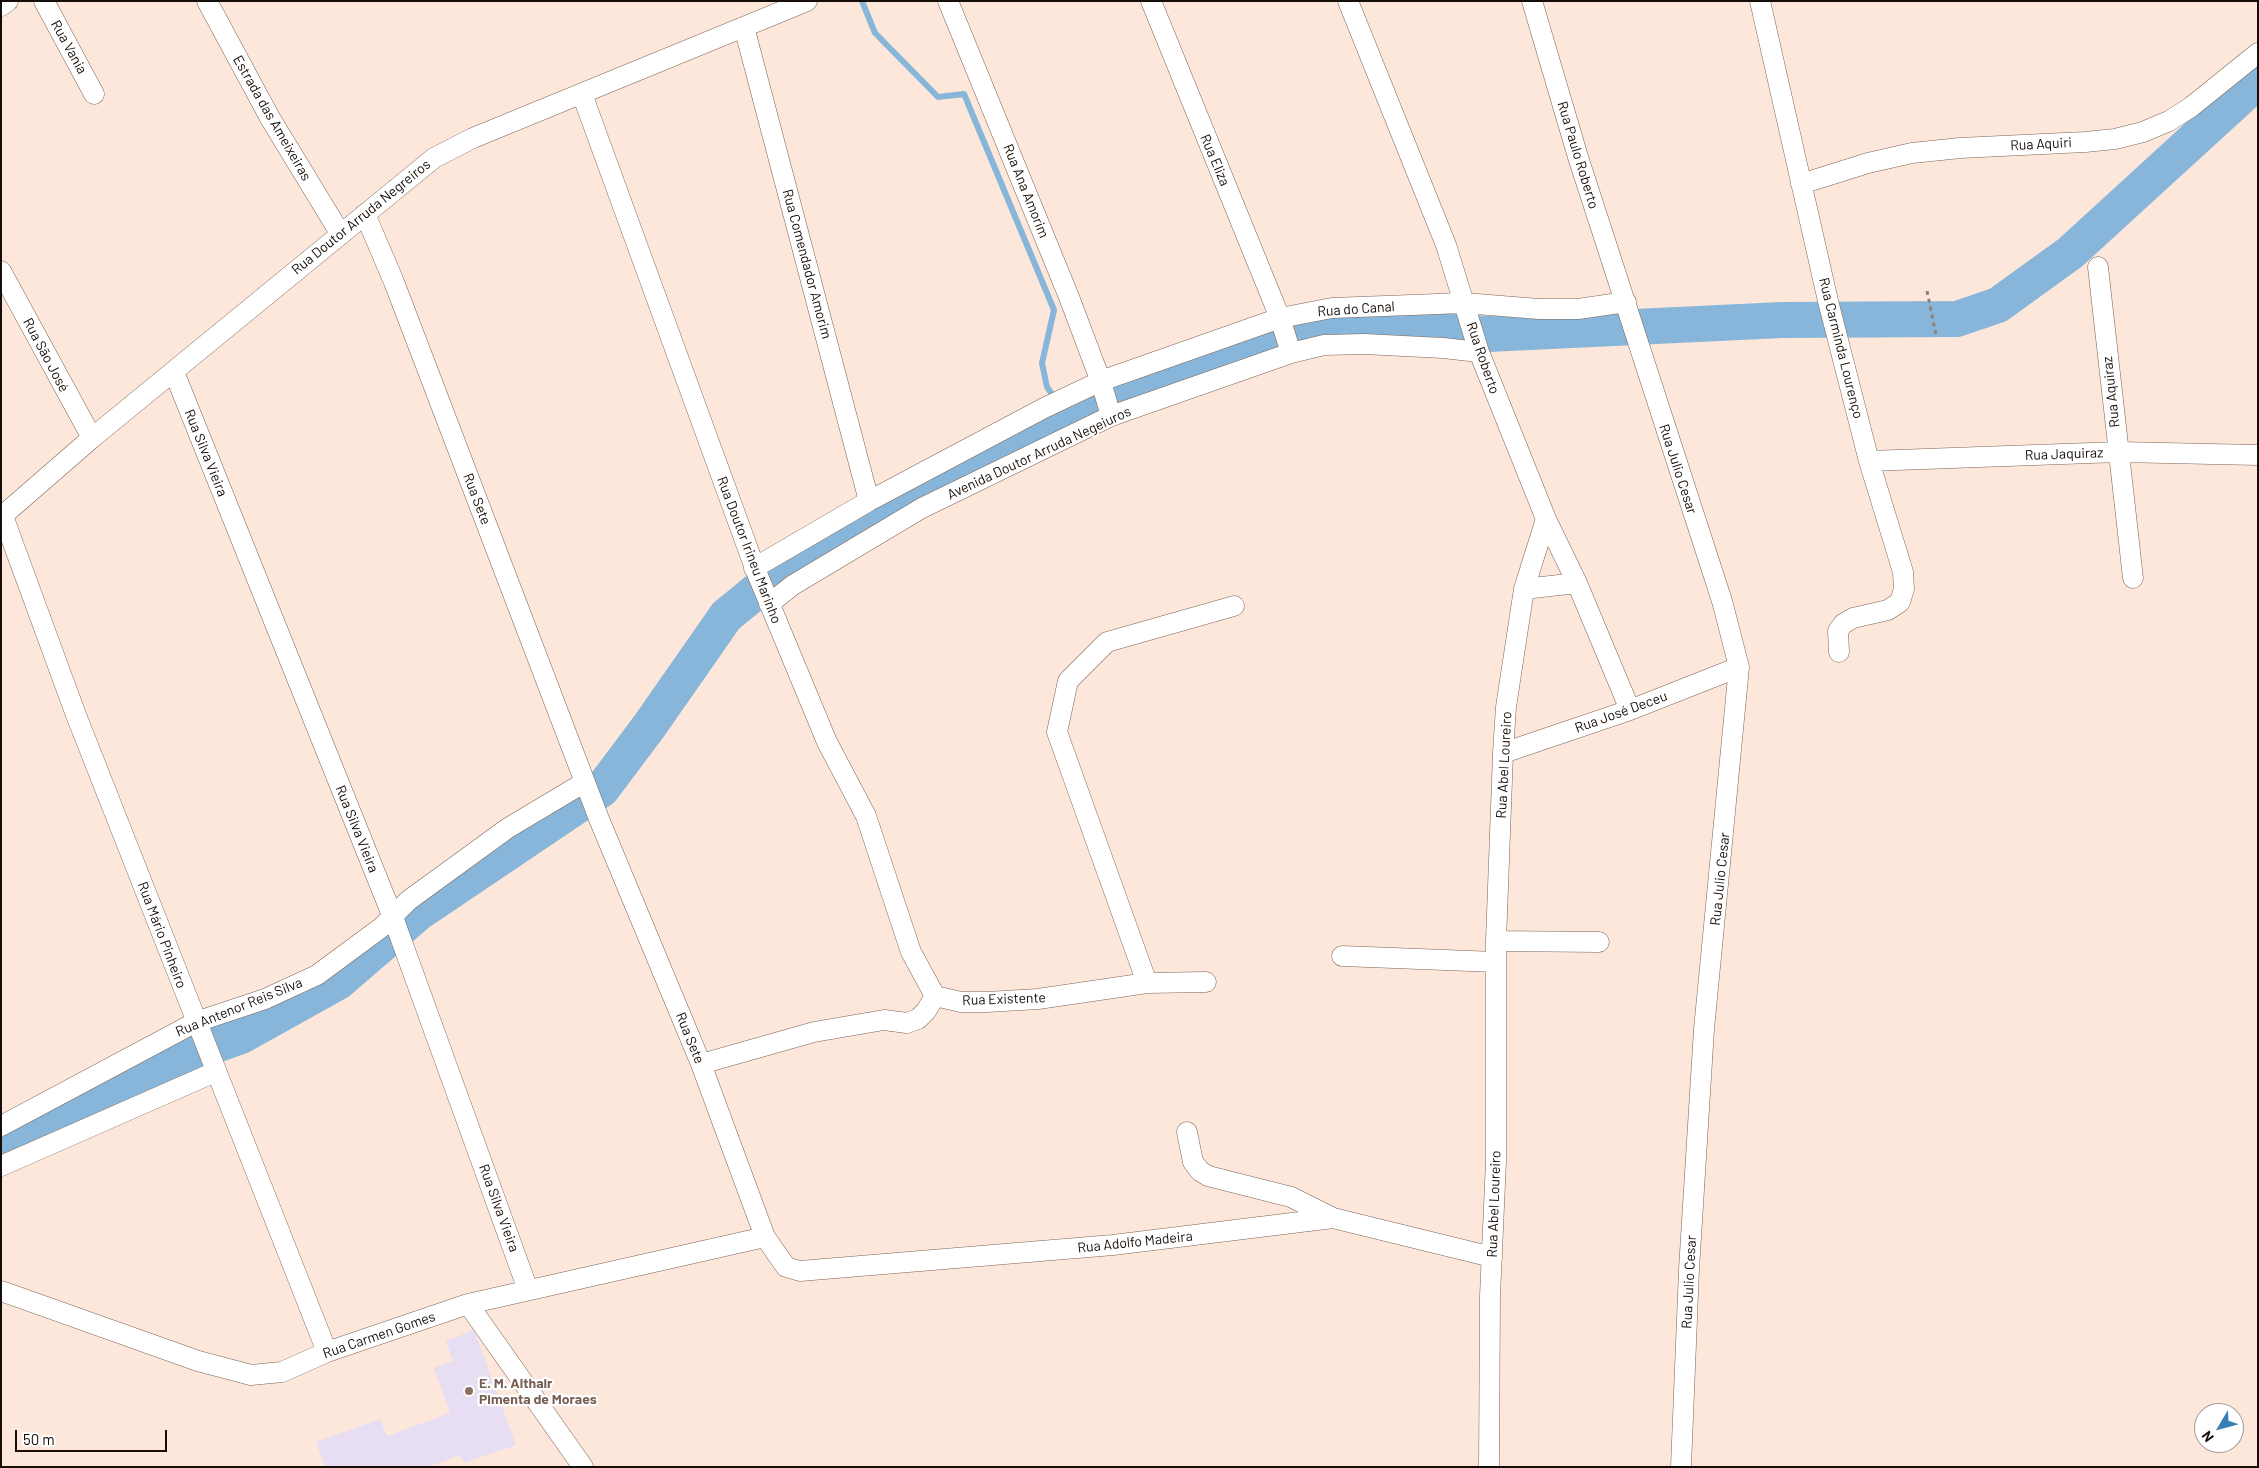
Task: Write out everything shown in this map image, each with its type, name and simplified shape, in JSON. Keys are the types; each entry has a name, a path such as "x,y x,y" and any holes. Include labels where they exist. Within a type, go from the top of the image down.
{"street":[{"path":"1,6 8,1"},
{"name":"Rua Vania","path":"44,1 94,94"},
{"name":"Estrada das Ameixeiras","path":"207,1 270,118 340,233"},
{"name":"Rua Ana Amorim","path":"948,1 1069,297 1101,381 1111,415"},
{"name":"Rua Eliza","path":"1151,1 1281,320 1290,350"},
{"name":"Rua Roberto","path":"1348,1 1446,246 1477,347 1546,518 1577,584 1630,710"},
{"name":"Rua Paulo Roberto","path":"1532,1 1578,157 1626,305"},
{"name":"Rua Carminda Lourenço","path":"1760,1 1828,301 1870,461 1903,572 1904,589 1900,602 1888,610 1852,618 1843,624 1838,631 1839,652"},
{"name":"Rua Doutor Arruda Negreiros","path":"2,516 92,438 420,168 450,149 744,27 794,4"},
{"name":"Rua Comendador Amorim","path":"744,27 870,501"},
{"name":"Rua Aquiri","path":"1802,184 1868,163 1912,153 1960,148 2085,142 2115,139 2143,132 2169,121 2191,107 2258,53"},
{"name":"Rua Doutor Irineu Marinho","path":"582,94 755,570 827,742 866,816 911,952 935,996"},
{"name":"Rua Sete","path":"365,214 397,292 599,819 700,1064 766,1237 778,1258"},
{"name":"Rua Aquiraz","path":"2098,267 2134,578"},
{"name":"Rua São José","path":"1,271 92,438"},
{"name":"Rua do Canal","path":"870,501 1044,408 1101,381 1281,320 1332,308 1465,306 1578,309 1626,305"},
{"name":"Rua Julio Cesar","path":"1626,305 1722,601 1738,667 1704,1029 1688,1269 1681,1467"},
{"name":"Avenida Doutor Arruda Negeiuros","path":"769,602 793,585 922,508 1111,415 1290,350 1324,345 1364,344 1443,348 1477,347"},
{"name":"Rua Silva Vieira","path":"174,372 393,917 528,1290"},
{"name":"Rua Jaquiraz","path":"1870,461 2118,452 2258,455"},
{"path":"755,570 870,501"},
{"name":"Rua Mário Pinheiro","path":"2,516 76,715 213,1067 327,1352"},
{"name":"Rua Abel Loureiro","path":"1489,1467 1492,1257 1496,1161 1496,941 1503,753 1506,707 1524,589 1546,518"},
{"path":"1524,589 1577,584"},
{"path":"1147,983 1056,732 1068,681 1107,642 1234,606"},
{"name":"Rua José Deceu","path":"1503,753 1630,710 1738,667"},
{"name":"Rua Antenor Reis Silva","path":"1,1126 198,1027 317,975 382,927 409,900 508,828 586,784"},
{"path":"1496,941 1599,942"},
{"path":"1342,956 1496,962"},
{"name":"Rua Existente","path":"935,996 961,1002 987,1002 1038,999 1147,983 1206,982"},
{"path":"700,1064 814,1032 884,1020 907,1023 918,1019 935,996"},
{"path":"1,1166 213,1067"},
{"path":"1187,1132 1193,1162 1200,1171 1208,1176 1291,1197 1333,1218"},
{"name":"Rua Adolfo Madeira","path":"778,1258 786,1267 800,1271 1113,1245 1333,1218 1492,1257"},
{"name":"Rua Carmen Gomes","path":"1,1291 198,1361 251,1375 282,1372 327,1352 468,1304 766,1237"},
{"path":"468,1304 583,1467"}],"path":[{"path":"1927,291 1936,335"}],"shaded area":[{"name":"E. M. Althair Pimenta de Moraes","path":"474,1330 516,1445 464,1463 460,1455 428,1467 325,1467 316,1442 380,1419 387,1436 450,1413 434,1368 453,1361 446,1341"}],"waterway":[{"path":"862,1 875,33 938,97 964,94 1054,310 1042,363 1047,387 1069,418"},
{"path":"1,1140 118,1089 165,1063 241,1036 338,982 418,913 602,789 650,725 726,616 787,566 1059,422 1128,391 1328,318 1426,330 1488,334 1782,320 1957,319 1998,305 2070,253 2258,81"}],"place":[{"name":"E. M. Althair Pimenta de Moraes","path":"469,1391"}]}
